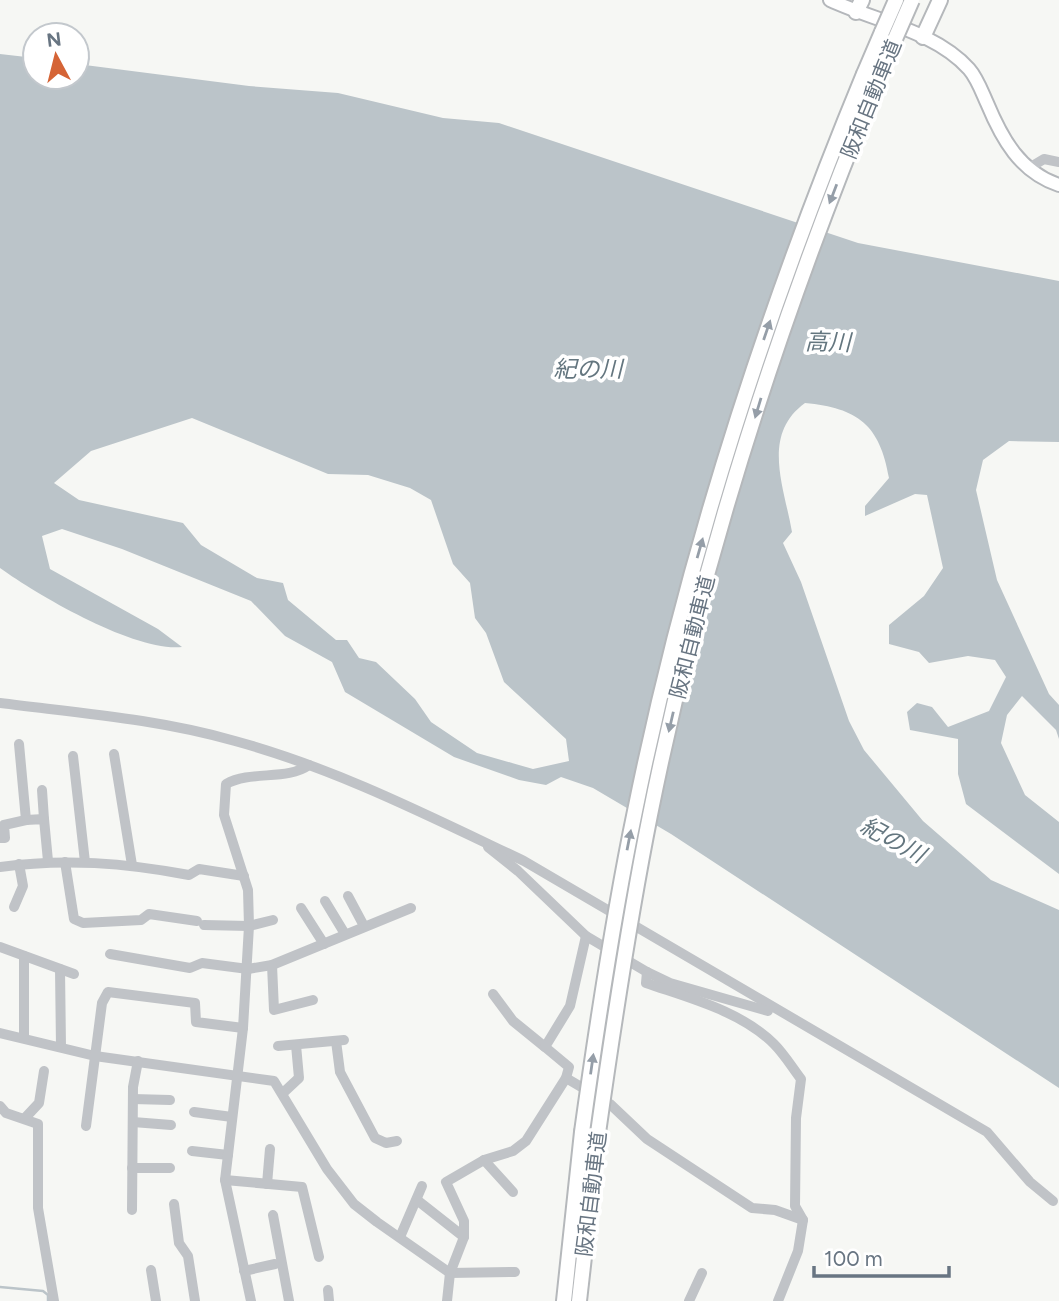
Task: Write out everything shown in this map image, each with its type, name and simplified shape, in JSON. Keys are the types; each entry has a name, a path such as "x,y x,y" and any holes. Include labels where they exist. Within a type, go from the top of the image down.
{"highway":[{"name":"阪和自動車道","path":"579,1301 598,1133 627,936 651,813 705,588 774,356 812,248 876,85 896,0"},
{"name":"阪和自動車道","path":"564,1301 582,1132 612,932 635,808 690,584 756,361 802,232 864,74 912,0"},
{"path":"923,37 940,0"}],"main road":[{"path":"830,0 859,6 942,46 971,71 1002,138 1029,168 1045,180 1059,185"}],"street":[{"path":"1029,168 1044,159 1059,162"},
{"path":"0,703 138,720 235,741 386,794 524,861 785,1017 987,1132 1030,1182 1054,1201"},
{"path":"19,744 26,820"},
{"path":"114,754 132,864"},
{"path":"74,756 85,862"},
{"path":"251,1301 225,1180 243,1028 249,926 248,890 224,815 226,784 273,772 299,772 309,765"},
{"path":"42,790 48,861"},
{"path":"0,838 5,838 4,825 44,819"},
{"path":"482,841 586,936 647,972 670,983 785,1017"},
{"path":"0,867 48,861 85,862 132,864 189,875 199,869 244,876"},
{"path":"65,862 74,919 83,923 141,920 149,914 200,923 249,926 273,920"},
{"path":"14,908 23,886 19,864"},
{"path":"348,896 364,926"},
{"path":"325,901 345,934"},
{"path":"301,908 324,944"},
{"path":"110,954 190,968 202,963 248,969 272,965 411,908"},
{"path":"545,1046 570,1006 586,936"},
{"path":"0,947 74,974"},
{"path":"24,956 24,1038"},
{"path":"272,965 274,1010 313,1000"},
{"path":"60,969 61,1047"},
{"path":"647,972 646,984 713,1006 760,1033 775,1045 801,1079 796,1118 795,1206 803,1220 798,1251 778,1301"},
{"path":"86,1126 102,1003 108,992 195,1003 196,1022 243,1028"},
{"path":"447,1301 450,1273 464,1237 464,1221 446,1182 484,1160 513,1151 526,1141 566,1078 569,1067 513,1021 493,994"},
{"path":"0,1033 94,1056 274,1081 284,1092 327,1169 354,1204 450,1273 515,1272"},
{"path":"278,1046 340,1040 340,1072 375,1138 386,1143 397,1141"},
{"path":"284,1092 299,1078 296,1045"},
{"path":"132,1210 133,1099 138,1061"},
{"path":"25,1118 39,1102 44,1071"},
{"path":"566,1078 610,1104 647,1139 752,1208 775,1210 803,1220"},
{"path":"133,1099 170,1100"},
{"path":"0,1106 6,1113 38,1124 38,1200 54,1301"},
{"path":"194,1112 232,1116"},
{"path":"133,1122 171,1125"},
{"path":"267,1184 270,1149"},
{"path":"192,1151 228,1155"},
{"path":"484,1160 513,1192"},
{"path":"132,1168 170,1168"},
{"path":"225,1180 302,1187 319,1256"},
{"path":"400,1237 422,1186"},
{"path":"417,1200 464,1237"},
{"path":"174,1204 179,1243 188,1256 195,1301"},
{"path":"273,1215 289,1301"},
{"path":"244,1271 275,1264"},
{"path":"151,1270 156,1301"},
{"path":"689,1301 702,1273"},
{"path":"328,1290 329,1301"}],"water":[{"name":"紀の川","path":"0,54 21,56 21,91 91,91 91,66 249,86 338,93 443,118 499,123 858,243 1059,281 1059,442 1009,441 983,460 976,490 997,580 1049,694 1059,705 1059,739 1056,730 1022,696 1007,715 1001,743 1025,795 1059,822 1059,874 966,804 958,774 958,739 910,730 907,712 917,703 932,707 948,727 989,711 1006,677 995,660 968,656 929,663 919,652 889,644 889,625 924,596 943,568 927,495 915,494 865,516 865,506 889,478 880,445 864,422 839,409 823,405 805,403 791,416 783,430 779,462 792,532 783,543 801,582 849,721 864,750 923,821 991,880 1059,910 1059,1088 671,834 593,788 561,777 546,785 519,780 454,757 345,692 332,662 285,636 251,601 122,549 62,529 42,536 50,569 158,629 182,647 139,641 114,632 38,593 0,568","holes":["192,418 328,474 368,475 410,488 431,500 453,564 470,583 475,618 486,633 504,682 566,739 569,761 533,769 477,753 431,722 415,699 376,662 359,658 347,640 336,640 288,600 283,583 257,578 201,545 183,523 79,500 54,483 91,451"]}],"waterway":[{"path":"0,1287 43,1291 48,1295 48,1301"}],"water label":[{"name":"高川","path":"828,342"}]}
